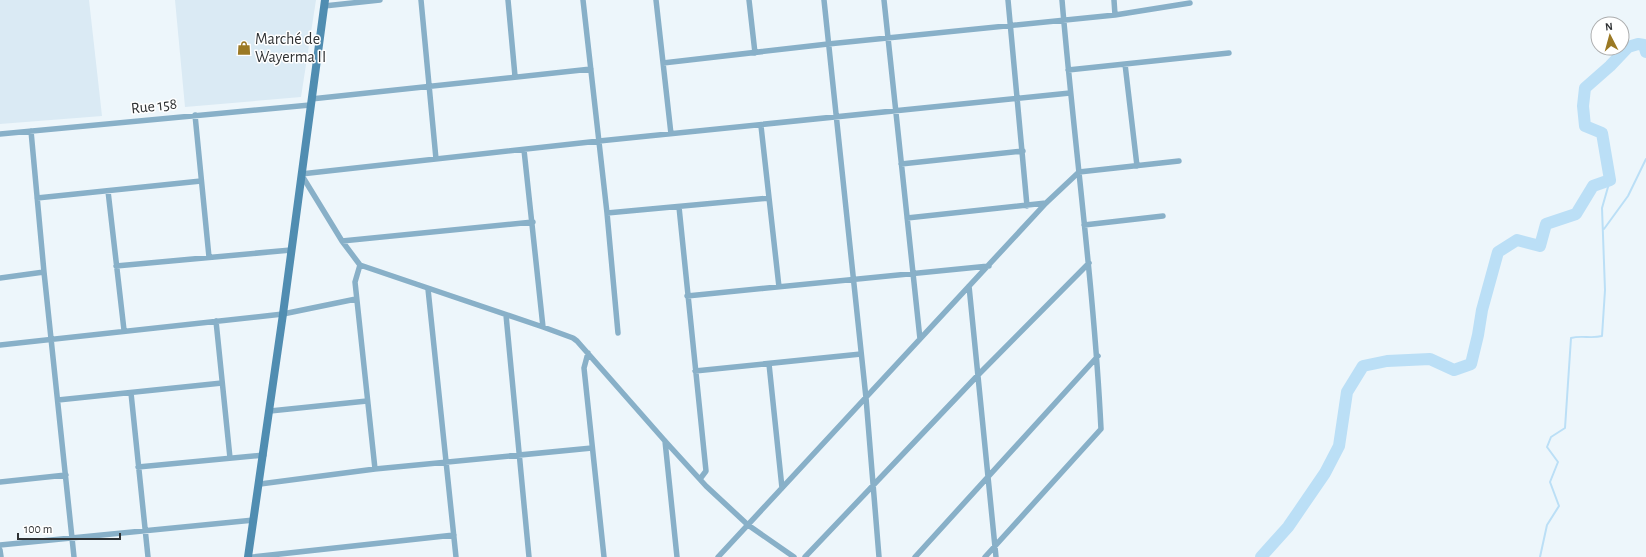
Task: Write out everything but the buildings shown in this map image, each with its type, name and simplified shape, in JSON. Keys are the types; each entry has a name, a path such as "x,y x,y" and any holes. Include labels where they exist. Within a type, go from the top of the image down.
{"street":[{"path":"248,557 284,314 310,102 324,3 380,0"},
{"path":"421,0 436,159"},
{"path":"508,0 515,76"},
{"path":"583,0 618,333"},
{"path":"656,0 671,134"},
{"path":"749,0 755,53"},
{"path":"824,0 866,398 879,557"},
{"path":"884,0 894,112 920,339"},
{"path":"1008,0 1027,206"},
{"path":"985,557 1102,430 1098,356 1070,93 1062,0"},
{"path":"1114,0 1115,15"},
{"path":"663,64 828,44 1115,15 1190,3"},
{"path":"1068,70 1229,53"},
{"path":"1125,64 1137,166"},
{"name":"Rue 158","path":"0,134 195,115 515,76 591,69"},
{"path":"301,174 1070,93"},
{"path":"195,115 200,181 209,257"},
{"path":"761,126 779,287"},
{"path":"32,131 44,272 74,557"},
{"path":"524,150 533,222 543,327"},
{"path":"901,164 1023,151"},
{"path":"718,557 1046,203 1079,172 1178,161"},
{"path":"301,174 342,241 360,265 573,338 700,479 748,525 794,557"},
{"path":"37,198 200,181"},
{"path":"108,191 124,330"},
{"path":"606,213 769,198"},
{"path":"907,218 1046,203"},
{"path":"679,207 706,471 700,479"},
{"path":"1084,225 1163,216"},
{"path":"342,241 533,222"},
{"path":"116,266 292,250"},
{"path":"805,557 979,374 1088,263"},
{"path":"360,265 355,282 356,298 375,469"},
{"path":"687,296 989,266"},
{"path":"0,278 44,272"},
{"path":"969,286 979,374 996,557"},
{"path":"428,289 456,557"},
{"path":"0,345 124,330 284,314 356,298"},
{"path":"506,315 518,455 529,557"},
{"path":"216,321 230,458"},
{"path":"588,353 584,368 604,557"},
{"path":"695,372 861,354"},
{"path":"915,557 1098,356"},
{"path":"769,364 782,488"},
{"path":"58,400 222,383"},
{"path":"131,393 148,557"},
{"path":"270,411 367,401"},
{"path":"665,441 677,557"},
{"path":"260,484 375,469 592,448"},
{"path":"138,467 264,455"},
{"path":"0,482 66,475"},
{"path":"0,545 254,520"},
{"path":"253,557 454,535"},
{"path":"0,550 1,557"},
{"path":"319,550 320,557"}],"shaded area":[{"path":"0,0 89,0 102,116 0,124"},
{"name":"Marché de Wayerma II","path":"175,0 316,0 301,97 185,107"}],"waterway":[{"path":"1261,557 1288,527 1325,473 1339,446 1347,392 1363,366 1387,361 1430,359 1454,370 1471,364 1482,310 1498,252 1517,240 1540,246 1546,224 1576,214 1593,186 1610,180 1602,133 1585,126 1583,106 1585,88 1610,66 1628,47 1638,44 1644,45 1646,52"},
{"path":"1604,229 1628,196 1646,159"},
{"path":"1540,557 1547,525 1559,506 1550,482 1558,462 1547,447 1551,437 1565,428 1571,338 1602,336 1605,290 1602,208 1610,180"}],"place":[{"name":"Marché de Wayerma II","path":"244,48"}]}
